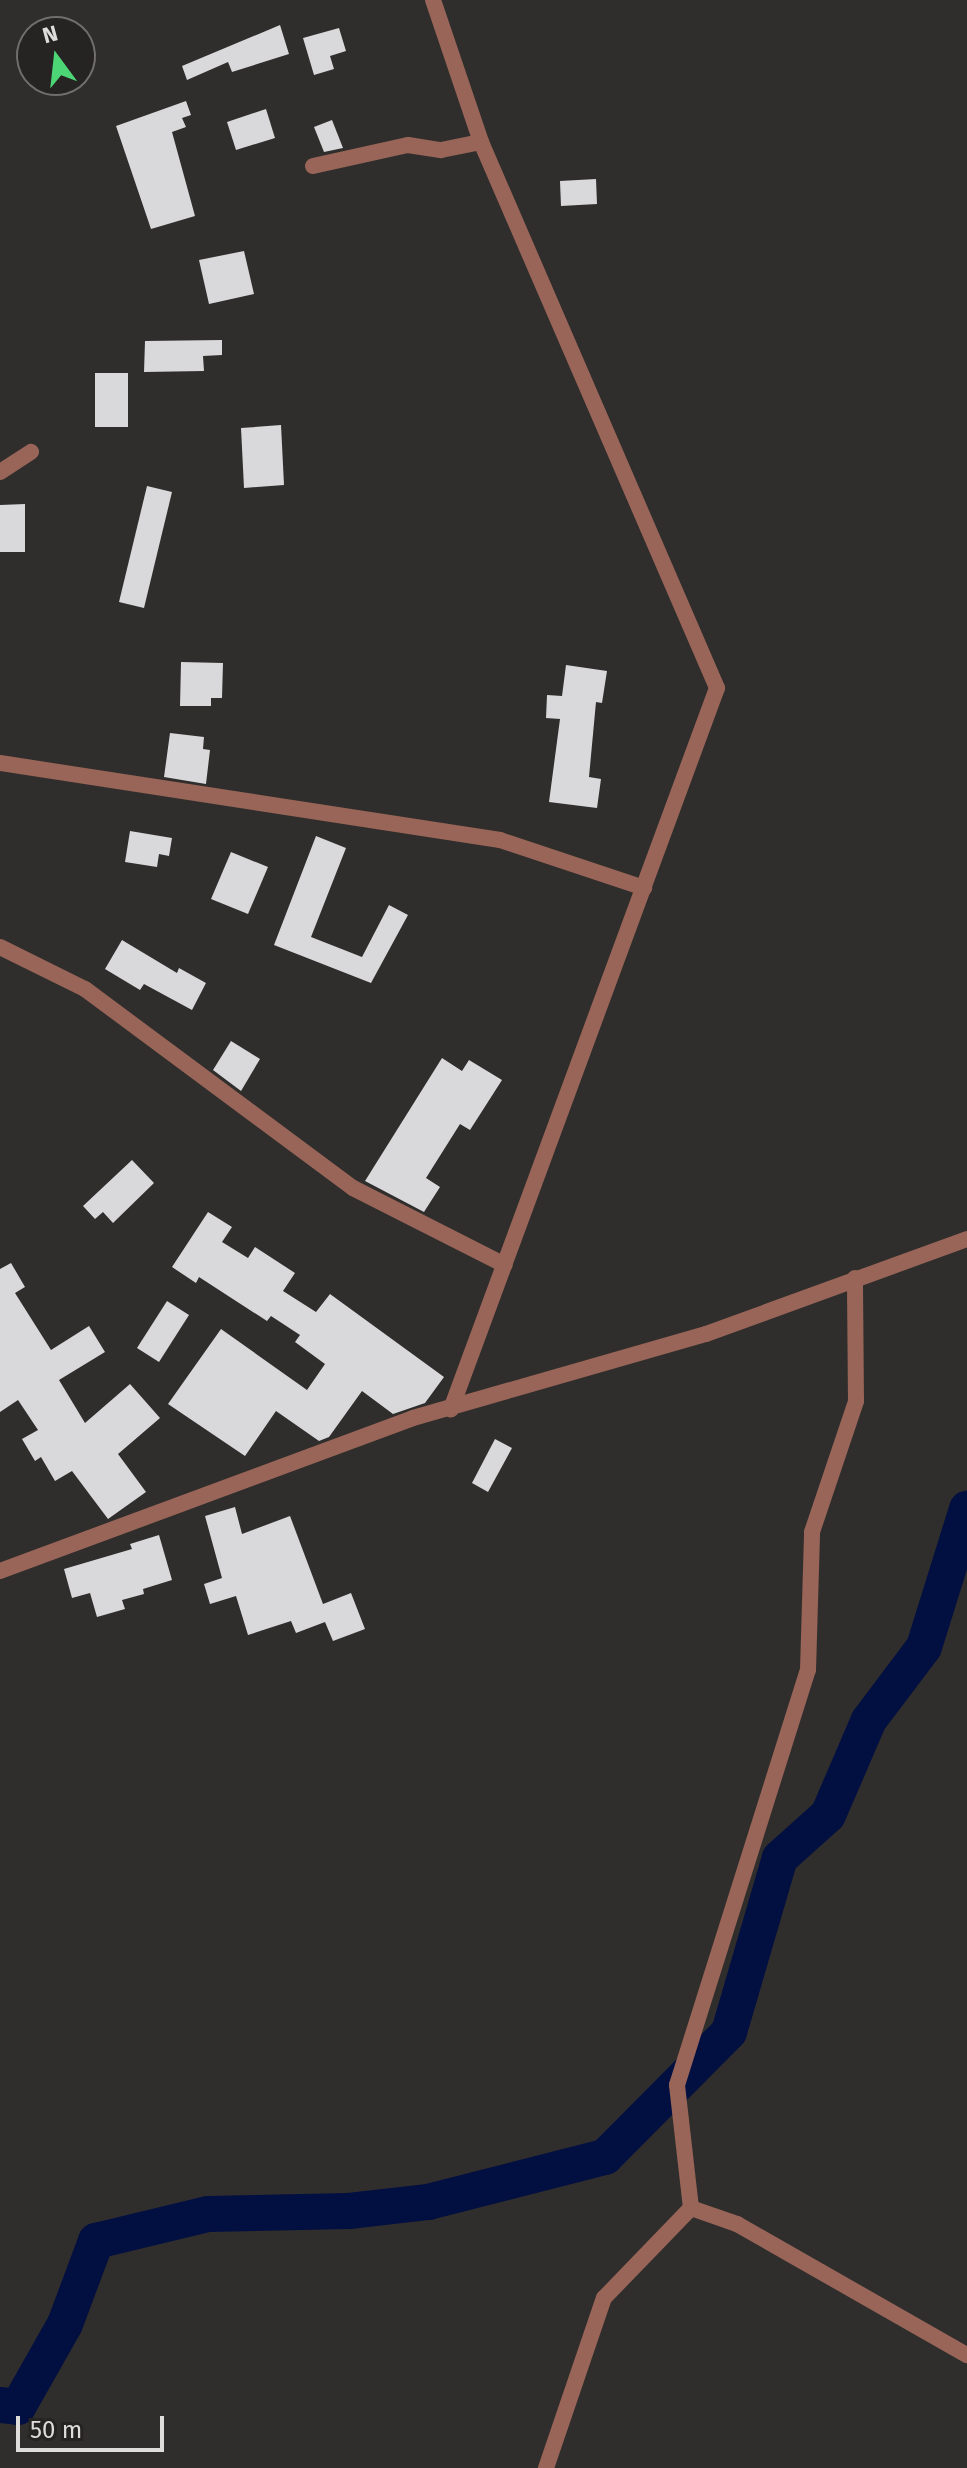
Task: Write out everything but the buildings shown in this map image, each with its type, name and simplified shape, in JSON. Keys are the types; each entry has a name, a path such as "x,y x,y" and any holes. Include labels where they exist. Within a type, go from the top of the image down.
{"street":[{"path":"433,0 481,142 717,688 451,1409"},
{"path":"313,166 408,145 441,150 481,142"},
{"path":"0,472 31,452"},
{"path":"0,763 500,840 644,888"},
{"path":"0,947 85,989 353,1188 505,1265"},
{"path":"0,1571 413,1418 706,1334 967,1239"},
{"path":"691,2208 677,2085 808,1670 812,1532 856,1401 855,1278"},
{"path":"691,2208 737,2224 967,2355"},
{"path":"546,2468 604,2298 691,2208"}],"waterway":[{"path":"0,2405 18,2407 65,2324 96,2241 208,2214 349,2211 428,2202 605,2157 729,2032 780,1858 828,1815 869,1720 924,1647 967,1509"}]}
